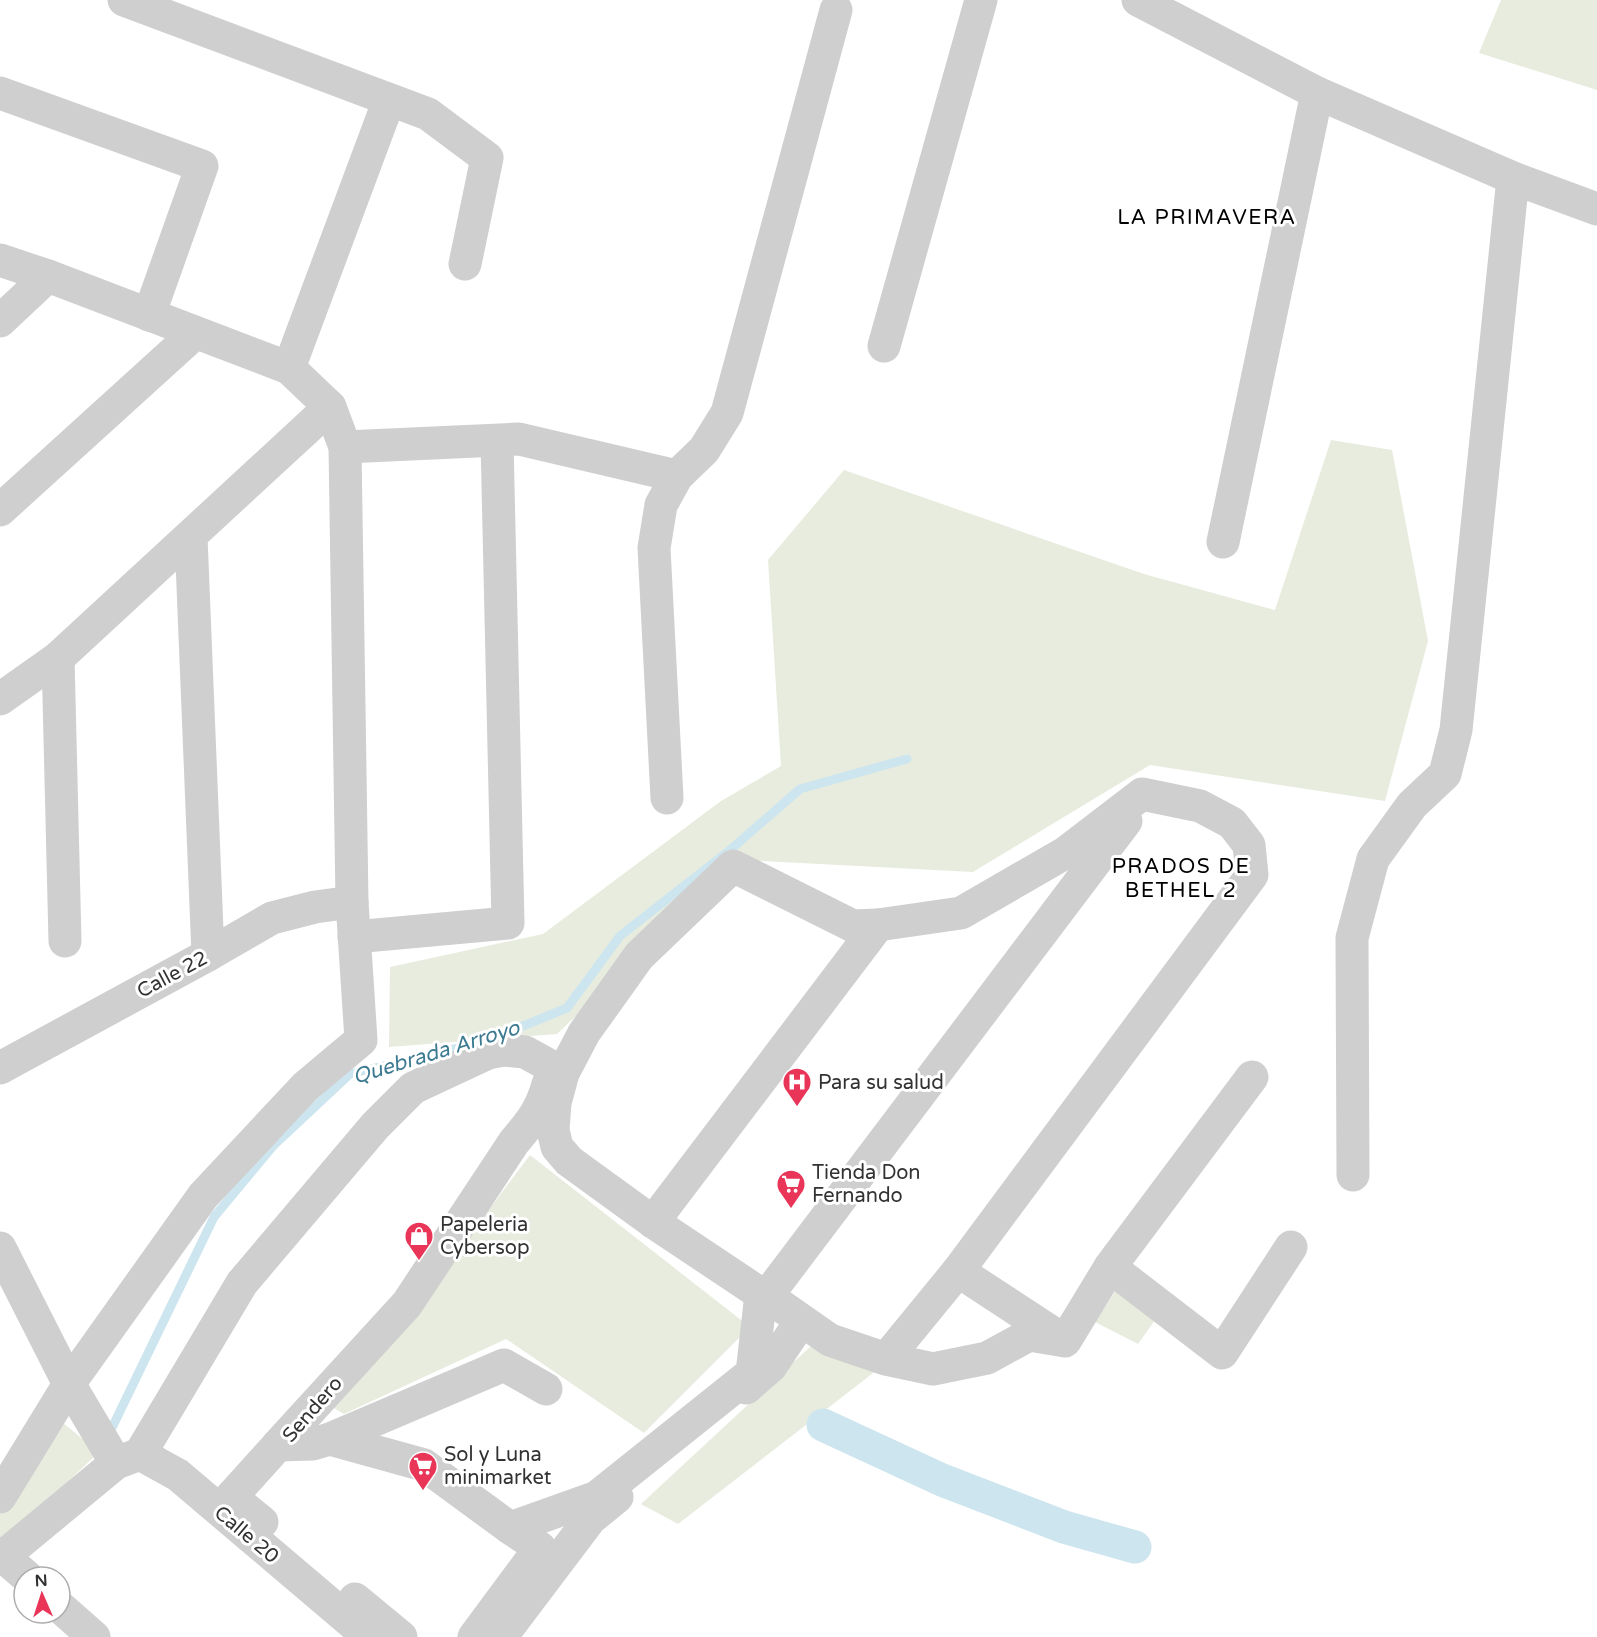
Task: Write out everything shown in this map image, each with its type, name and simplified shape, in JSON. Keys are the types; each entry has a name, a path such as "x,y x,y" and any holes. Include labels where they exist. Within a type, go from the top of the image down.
{"street":[{"path":"124,0 428,114 487,158 465,264"},
{"path":"884,346 981,0"},
{"path":"1138,0 1317,93 1513,178 1597,209"},
{"path":"667,798 654,548 661,505 677,476 704,450 727,413 836,10"},
{"path":"0,93 202,166 149,315"},
{"path":"1223,542 1317,93"},
{"path":"289,368 389,100"},
{"path":"1353,1175 1352,939 1373,859 1413,805 1444,774 1456,730 1513,178"},
{"path":"0,260 48,276 289,368 330,407 345,447 352,902 361,1040 305,1087 203,1196 69,1384 0,1497"},
{"path":"0,321 48,276"},
{"path":"0,510 195,333"},
{"path":"0,699 58,658 330,407"},
{"path":"345,447 508,440 677,476"},
{"path":"354,937 508,923 508,440"},
{"path":"191,537 208,956"},
{"path":"58,658 65,941"},
{"path":"886,1359 958,1270 1252,874 1249,845 1232,823 1200,806 1142,794 1065,853 961,913 878,925 853,926 733,866 639,956 558,1070 553,1130 557,1147 569,1161 653,1222 830,1340 886,1359 933,1369 987,1358 1029,1335 1065,1341"},
{"path":"474,1637 540,1548 597,1497 752,1373 764,1295 1133,812 1162,804 1200,806"},
{"name":"Calle 22","path":"0,1068 208,956 272,918 315,907 352,902"},
{"path":"653,1222 878,925"},
{"path":"10,1564 128,1458 242,1283 375,1125 413,1088 488,1053 503,1050 525,1052 558,1070"},
{"name":"Sendero","path":"278,1445 406,1304 514,1142 533,1120 558,1070"},
{"path":"1065,1341 1110,1267 1252,1077"},
{"path":"1110,1267 1222,1353 1292,1247"},
{"path":"0,1248 69,1384 128,1458"},
{"path":"958,1270 1065,1341"},
{"path":"501,1637 590,1519 771,1366 801,1321"},
{"path":"330,1439 504,1365 546,1389"},
{"name":"Sendero","path":"278,1445 313,1444 330,1439 424,1465 540,1548"},
{"path":"278,1445 231,1497 401,1637"},
{"name":"Calle 20","path":"128,1458 178,1475 369,1637"},
{"path":"510,1528 597,1497"},
{"path":"72,1618 94,1637"}],"shaded area":[{"path":"1501,0 1597,0 1597,90 1479,53"},
{"path":"1331,440 1392,450 1428,641 1385,801 1150,765 973,872 741,860 557,1034 389,1047 390,967 543,934 721,801 781,766 768,560 844,470 1144,574 1275,610"},
{"path":"530,1155 750,1327 644,1433 506,1339 344,1414 334,1408 399,1329"},
{"path":"1118,1287 1158,1316 1138,1344 1095,1322"},
{"path":"811,1346 877,1370 678,1524 641,1504"},
{"path":"63,1423 99,1452 0,1544 0,1512"}],"waterway":[{"name":"Quebrada Arroyo","path":"496,1037 567,1008 620,936 730,850 800,789 907,759"},
{"name":"Quebrada Arroyo","path":"108,1436 214,1217 273,1146 350,1074 474,1044"},
{"path":"823,1425 942,1480 1064,1527 1135,1547"}],"place":[{"name":"Para su salud","path":"797,1108"},
{"name":"Tienda Don Fernando","path":"791,1210"},
{"name":"Papeleria Cybersop","path":"419,1262"},
{"name":"Sol y Luna minimarket","path":"423,1492"}],"district":[{"name":"LA PRIMAVERA","path":"1207,217"},
{"name":"PRADOS DE BETHEL 2","path":"1181,878"}]}
